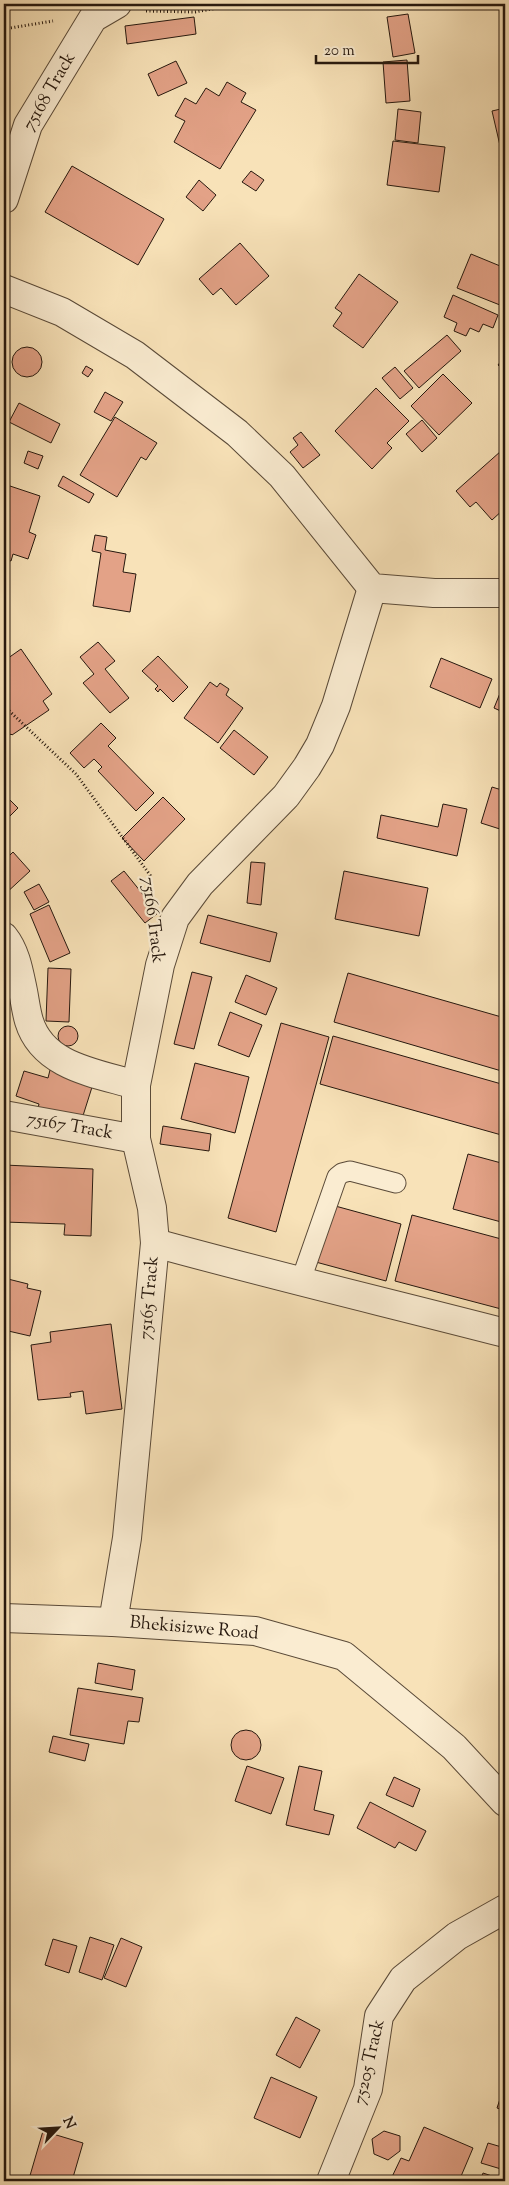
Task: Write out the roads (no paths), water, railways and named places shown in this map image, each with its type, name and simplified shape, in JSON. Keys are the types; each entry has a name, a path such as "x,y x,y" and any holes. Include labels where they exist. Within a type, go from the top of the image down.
{"street":[{"name":"75168 Track","path":"4,199 28,125 93,18 117,4"},
{"path":"4,289 62,312 135,355 237,433 282,476 372,588 434,593 505,593"},
{"name":"75166 Track","path":"155,1243 152,1208 136,1139 136,1085 160,965 176,918 190,898 226,857 286,796 320,745 336,706 372,588"},
{"path":"4,937 17,962 29,1022 42,1046 51,1054 82,1071 136,1085"},
{"name":"75167 Track","path":"4,1115 136,1139"},
{"name":"75165 Track","path":"113,1622 127,1538 155,1243 505,1333"},
{"name":"Bhekisizwe Road","path":"4,1618 113,1622 255,1632 344,1656 454,1747 505,1802"},
{"name":"75205 Track","path":"331,2181 368,2089 379,2016 403,1979 457,1936 505,1909"}],"lane":[{"path":"301,1280 338,1176 342,1172 350,1171 396,1183"}]}
